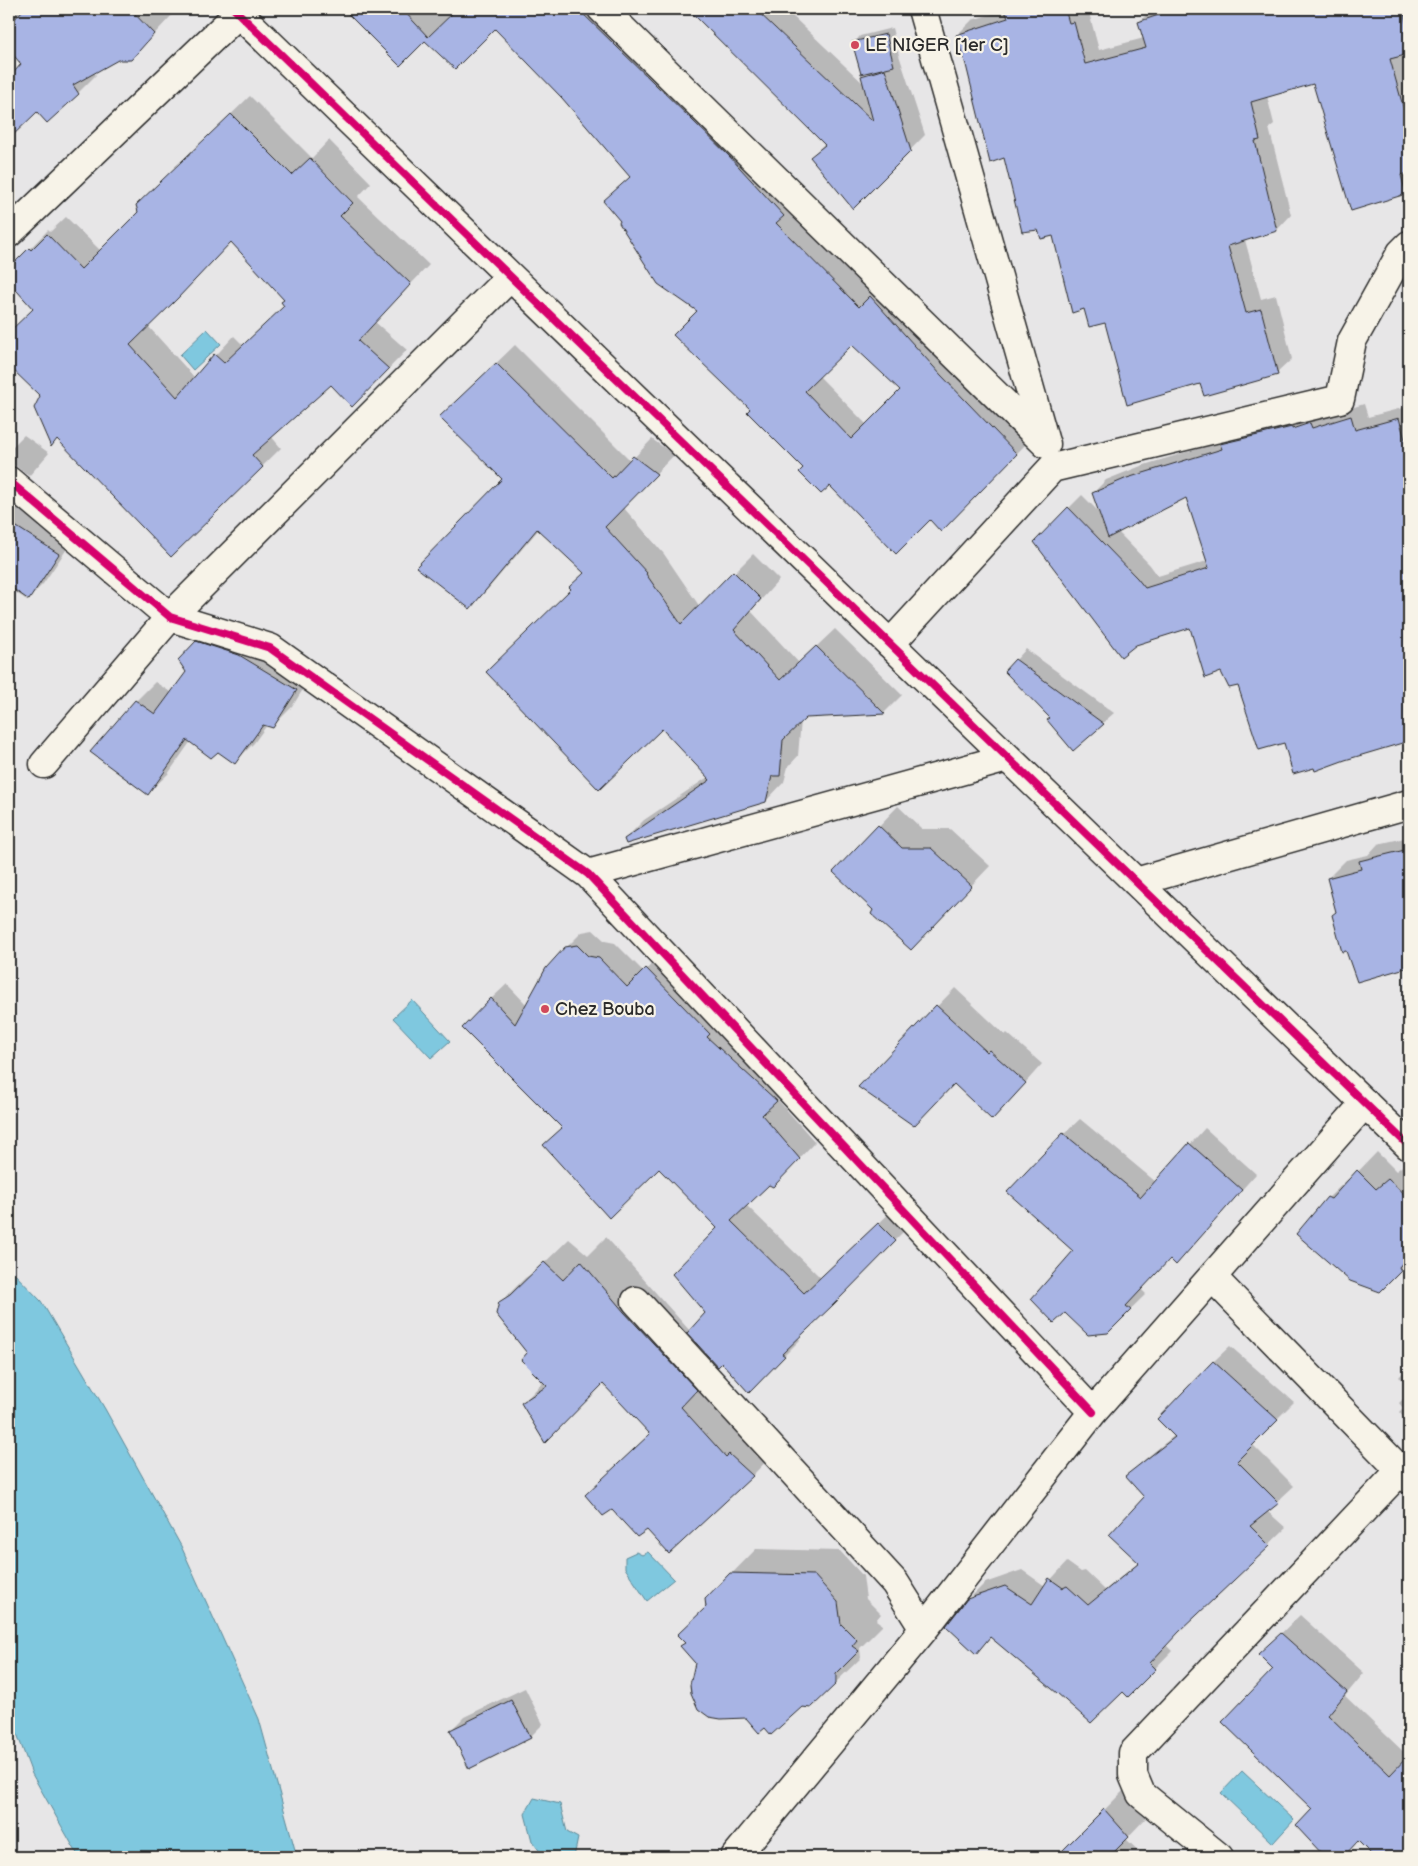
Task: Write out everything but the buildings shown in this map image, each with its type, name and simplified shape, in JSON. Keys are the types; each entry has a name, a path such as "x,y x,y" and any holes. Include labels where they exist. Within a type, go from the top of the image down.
{"street":[{"path":"602,9 1049,456"},
{"path":"922,9 1049,456"},
{"path":"9,233 238,10 510,277 1136,882 1365,1103 1406,1138"},
{"path":"890,644 1049,456 1340,398 1352,341 1401,253 1409,245"},
{"path":"44,764 170,618 510,277"},
{"path":"9,481 170,618 270,648 588,874 1094,1412"},
{"path":"588,874 1008,758"},
{"path":"1136,882 1409,804"},
{"path":"735,1857 924,1629 1094,1412 1365,1103"},
{"path":"1212,1278 1405,1475 1132,1753 1133,1775 1141,1794 1219,1857"},
{"path":"636,1301 895,1583 924,1629"}],"water":[{"path":"207,329 221,344 193,370 180,355"},
{"path":"412,1000 450,1041 431,1058 393,1018"},
{"path":"9,1268 41,1301 105,1409 181,1546 259,1719 297,1857 79,1857 32,1774 9,1712"},
{"path":"636,1552 642,1555 648,1552 674,1579 647,1601 625,1568 625,1557"},
{"path":"1242,1771 1294,1820 1273,1843 1221,1793"},
{"path":"534,1798 560,1804 567,1832 578,1838 574,1857 544,1857 532,1841 525,1814"}],"cycle path":[{"path":"234,9 1409,1146"},
{"path":"9,481 170,617 270,648 588,874 1093,1412"}],"place":[{"name":"LE NIGER [1er C]","path":"855,45"},
{"name":"Chez Bouba","path":"545,1009"}]}
